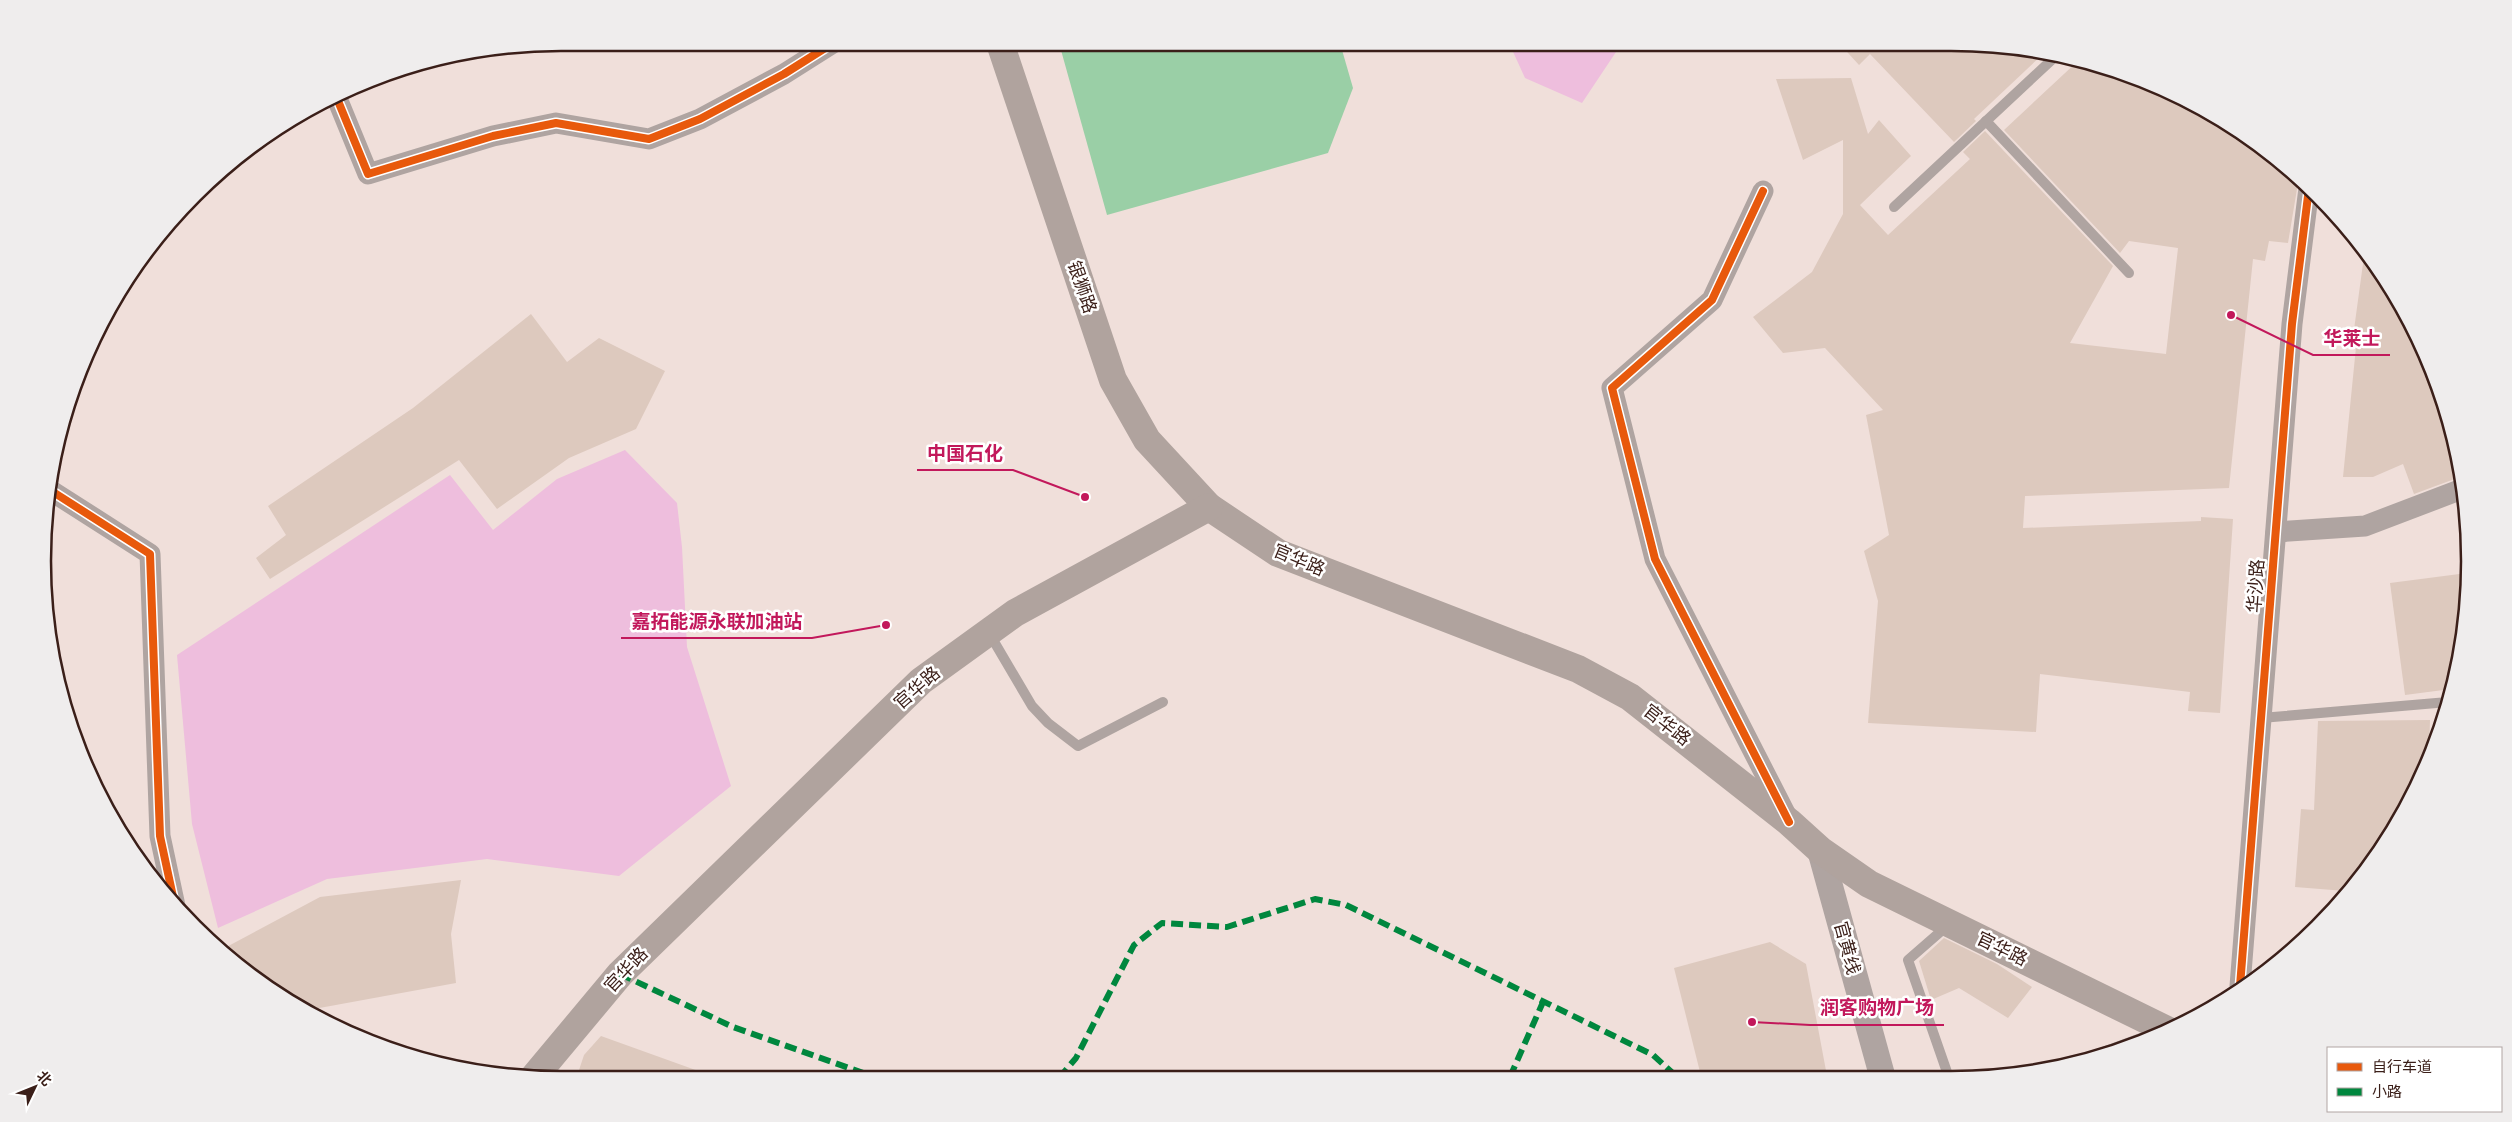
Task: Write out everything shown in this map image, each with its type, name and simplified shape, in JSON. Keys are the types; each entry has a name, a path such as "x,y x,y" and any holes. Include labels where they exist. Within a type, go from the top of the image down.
{"main road":[{"name":"银狮路","path":"1003,51 1114,380 1147,440 1209,507"},
{"name":"官华路","path":"540,1070 620,974 921,681 1015,613 1209,507 1278,553 1578,669 1630,697 1789,822 1820,850 1869,884 2159,1026"}],"street":[{"path":"339,103 368,174 493,136 556,123 649,139 709,114 784,74 819,51"},
{"path":"1763,191 1712,300 1612,388 1655,559 1789,822"},
{"name":"华沙路","path":"2240,980 2292,324 2307,197"},
{"path":"2276,532 2365,526 2456,491"},
{"path":"56,494 150,554 160,836 171,889"},
{"name":"官黄线","path":"1820,850 1881,1071"}],"lane":[{"path":"1894,206 2050,61"},
{"path":"1986,121 2130,273"},
{"path":"988,632 1032,706 1048,723 1078,746 1162,702"},
{"path":"2261,718 2440,703"},
{"path":"1947,1071 1908,960 1950,923"}],"shaded area":[{"path":"1061,51 1342,51 1353,88 1328,153 1107,215"},
{"path":"1513,51 1617,51 1582,103 1525,78"},
{"path":"625,450 677,503 682,547 687,647 731,786 619,876 487,859 327,879 218,928 192,824 177,655 450,475 493,530 557,479"}],"building":[{"path":"1846,51 1984,52 2038,59 1974,119 1976,121 1954,142 1870,54 1859,65"},
{"path":"2072,66 2115,78 2146,90 2206,120 2234,137 2261,157 2297,188 2288,243 2269,241 2265,261 2253,259 2229,488 2025,496 2023,528 2201,521 2201,517 2233,519 2220,713 2188,711 2190,692 2040,674 2036,732 1868,723 1878,601 1864,551 1889,535 1866,415 1883,410 1825,348 1783,353 1753,317 1812,272 1843,214 1843,140 1803,160 1776,79 1851,78 1868,134 1879,120 1911,156 1860,205 1888,235 1970,159 1963,152 1985,131 2113,266 2070,343 2166,354 2178,248 2129,241 2120,253 2004,130"},
{"path":"2363,262 2392,306 2422,366 2434,397 2443,429 2454,479 2414,494 2403,464 2373,477 2343,477 2357,337 2353,337"},
{"path":"531,314 567,362 599,338 665,371 636,429 569,458 497,509 459,460 270,579 256,558 286,535 268,506 413,408"},
{"path":"2461,574 2456,628 2444,690 2405,695 2390,583"},
{"path":"2430,720 2430,737 2408,786 2375,844 2339,891 2295,887 2301,809 2314,810 2318,721"},
{"path":"461,880 451,934 456,983 318,1008 278,985 228,946 320,897"},
{"path":"1944,938 1997,964 2032,987 2008,1018 1959,988 1931,1000 1919,961"},
{"path":"1770,942 1806,964 1826,1071 1700,1071 1674,968"},
{"path":"601,1036 698,1071 579,1071 584,1055"}],"marked path":[{"path":"1065,1071 1076,1058 1134,945 1162,923 1227,927 1315,899 1346,905 1653,1055 1671,1071"},
{"path":"620,974 733,1027 857,1071"},
{"path":"1513,1071 1543,1002"}],"cycle path":[{"path":"339,103 368,174 493,136 556,123 649,139 700,119 784,74 820,51"},
{"path":"1763,191 1712,300 1612,388 1655,559 1789,822"},
{"path":"2240,980 2292,324 2308,198"},
{"path":"56,494 150,554 160,836 171,889"}],"place":[{"name":"华莱士","path":"2231,315"},
{"name":"中国石化","path":"1085,497"},
{"name":"嘉拓能源永联加油站","path":"886,625"},
{"name":"润客购物广场","path":"1752,1022"}]}
